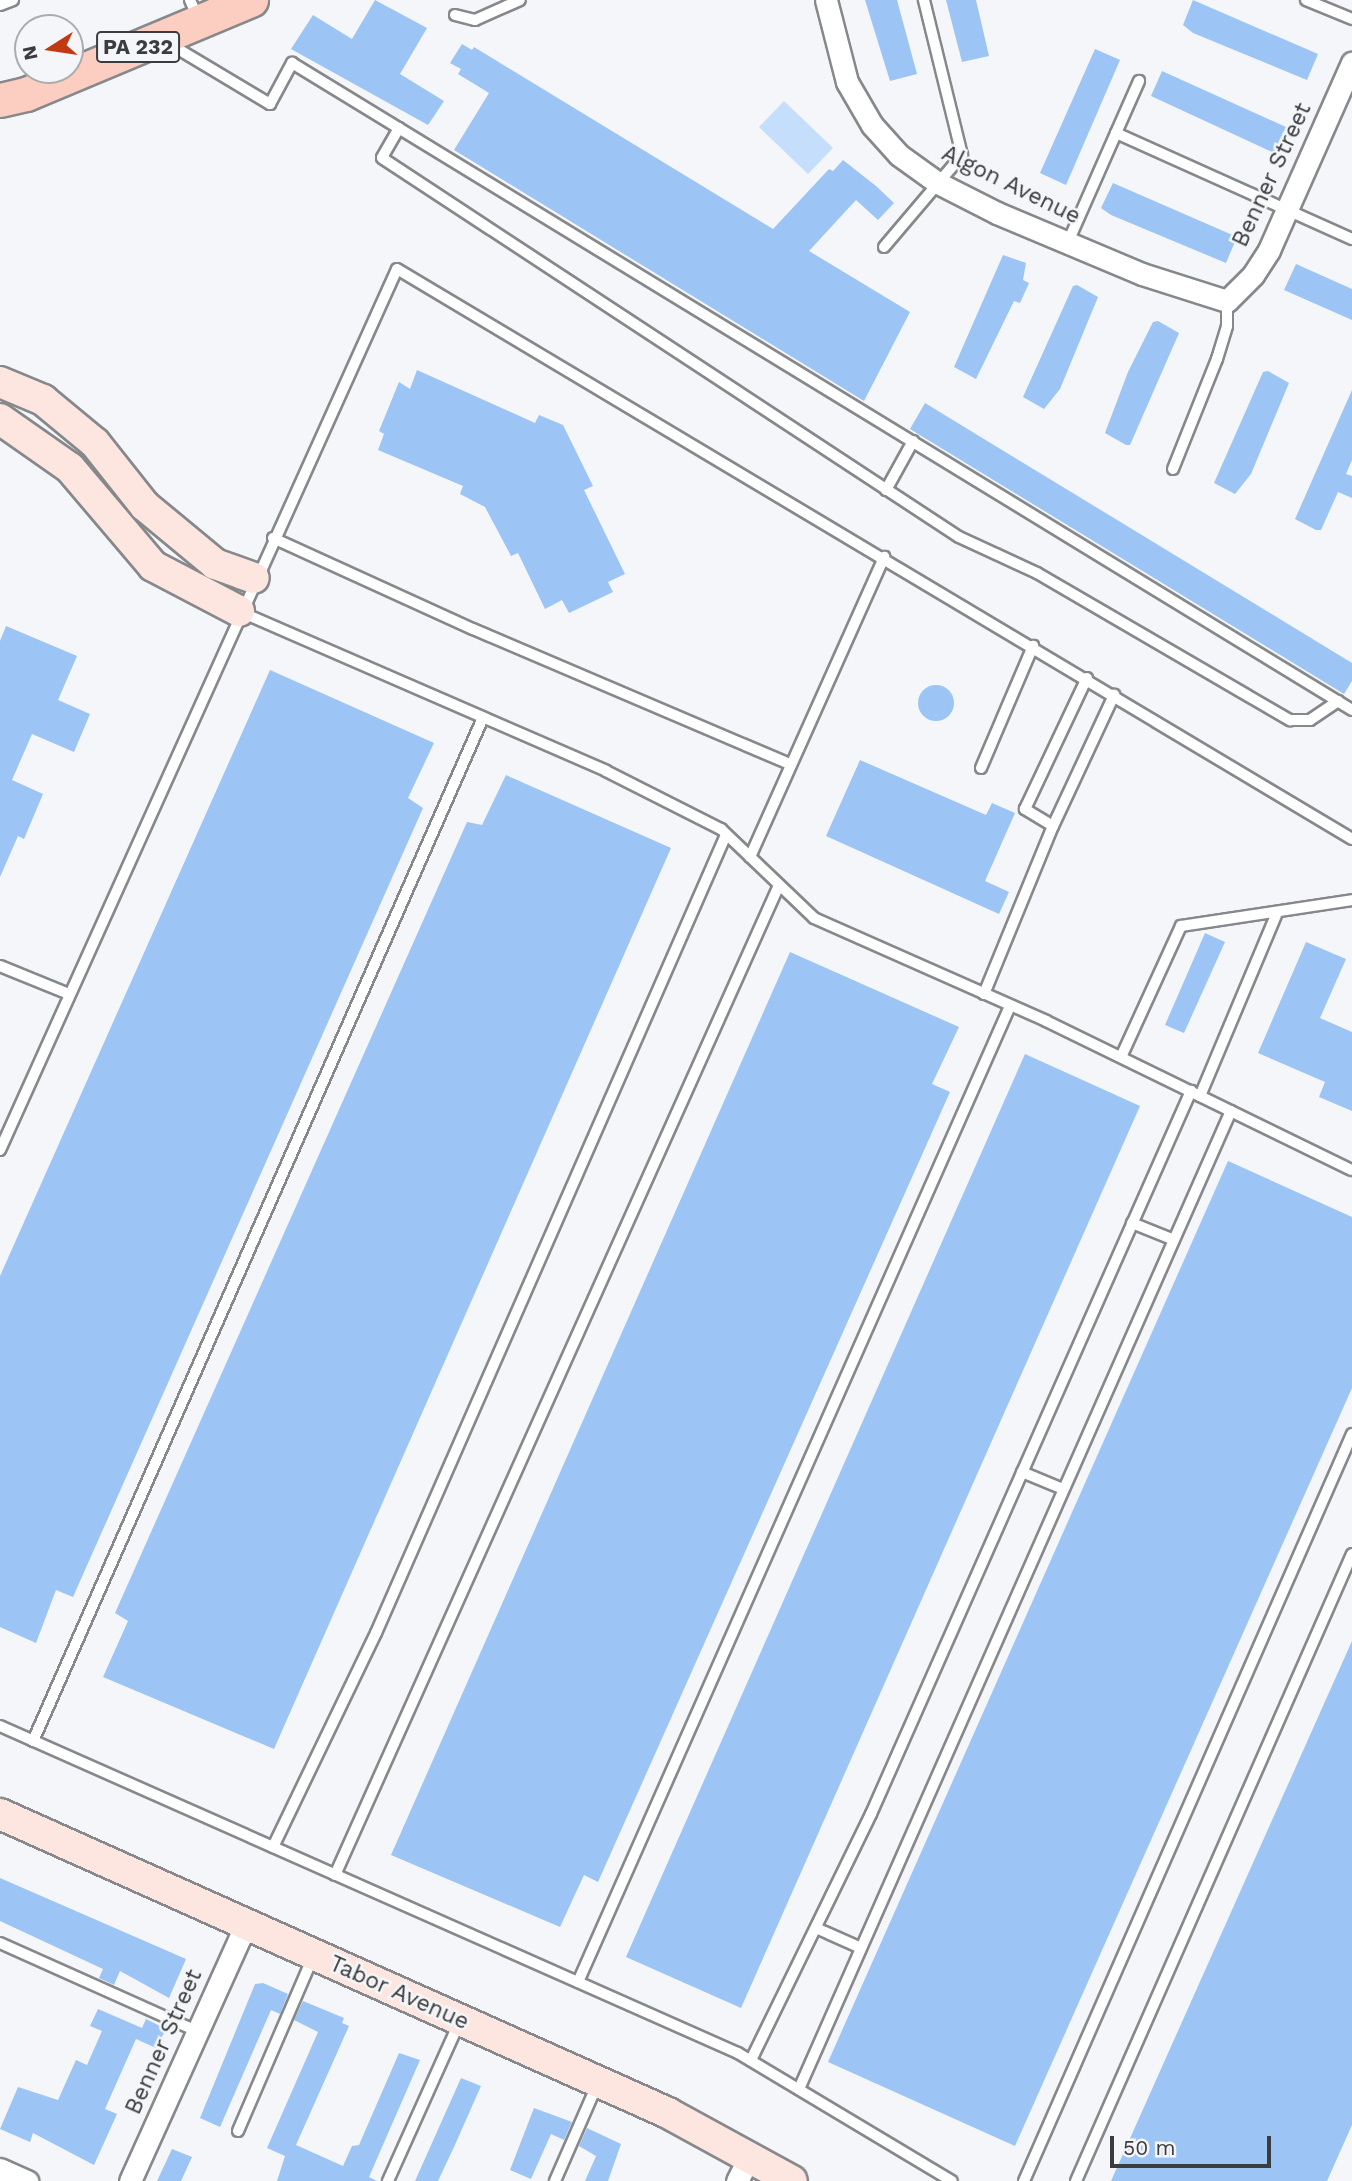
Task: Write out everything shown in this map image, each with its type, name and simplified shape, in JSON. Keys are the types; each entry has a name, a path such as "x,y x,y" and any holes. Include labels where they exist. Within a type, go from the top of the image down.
{"main road":[{"name":"PA 232","path":"9,102 160,38 195,11 251,0"}],"street":[{"name":"Algon Avenue","path":"826,0 847,82 872,125 899,155 938,183 1068,242 1142,274 1227,301"},
{"name":"Benner Street","path":"1227,301 1253,275 1287,210 1352,63"},
{"path":"0,382 43,400 95,443 145,506 215,565 254,578"},
{"path":"0,419 70,468 153,566 239,611"},
{"name":"Tabor Avenue","path":"0,1814 598,2082 743,2168 792,2181"},
{"name":"Benner Street","path":"130,2181 246,1924"},
{"path":"0,2169 27,2181"}],"lane":[{"path":"0,5 13,0"},
{"path":"455,15 475,20 520,0"},
{"path":"884,247 962,155 924,0"},
{"path":"1306,0 1352,19"},
{"path":"160,38 270,104 292,63 1352,710"},
{"path":"1068,242 1139,81"},
{"path":"400,128 382,158 959,537 1037,573 1290,720 1310,720 1338,701"},
{"path":"1116,133 1352,239"},
{"path":"0,1150 239,611 397,269 1087,678 1352,839"},
{"path":"1173,469 1217,359 1227,326 1227,301"},
{"path":"887,490 913,441"},
{"path":"273,538 473,629 789,764"},
{"path":"750,857 789,764 884,557"},
{"path":"239,611 606,771 726,835 814,918 1121,1057 1352,1170"},
{"path":"981,768 1033,646"},
{"path":"1053,826 1025,809 1087,678"},
{"path":"984,993 1053,826 1114,695"},
{"path":"33,1741 483,719"},
{"path":"273,1847 376,1633 726,835"},
{"path":"335,1875 779,885"},
{"path":"1121,1057 1181,926 1276,915 1352,900"},
{"path":"751,2060 816,1928 1132,1223 1276,915"},
{"path":"0,966 69,994"},
{"path":"578,1982 1010,1006"},
{"path":"799,2088 1231,1111"},
{"path":"1132,1223 1174,1240"},
{"path":"1024,2181 1352,1434"},
{"path":"1022,1472 1063,1489"},
{"path":"1076,2181 1352,1553"},
{"path":"0,1726 751,2060 952,2181"},
{"path":"816,1928 861,1948"},
{"path":"0,1943 197,2031"},
{"path":"238,2130 314,1955"},
{"path":"388,2181 460,2021"},
{"path":"555,2181 598,2082"}],"shaded area":[{"path":"784,101 833,148 808,174 759,127"}],"building":[{"path":"375,0 427,28 400,74 444,101 428,125 291,49 313,15 352,39"},
{"path":"865,0 897,0 917,74 890,81"},
{"path":"946,0 976,0 989,56 962,62"},
{"path":"1193,0 1318,54 1307,80 1193,33 1183,25"},
{"path":"462,44 472,50 474,47 773,229 829,169 833,171 843,160 876,186 894,203 878,220 856,200 809,251 910,312 864,401 454,150 489,93 458,74 461,69 450,63"},
{"path":"1095,49 1120,60 1066,185 1040,173"},
{"path":"1162,71 1286,127 1274,153 1151,96"},
{"path":"1113,183 1237,237 1226,263 1111,215 1101,208"},
{"path":"1003,255 1026,263 1023,280 1029,283 1020,303 1014,301 976,379 954,367"},
{"path":"1296,264 1352,289 1352,320 1284,290"},
{"path":"1077,285 1098,297 1060,389 1044,409 1023,397 1073,286"},
{"path":"1158,321 1179,333 1130,445 1126,445 1105,433 1128,372 1153,322"},
{"path":"417,370 535,423 539,415 563,425 593,486 584,490 625,574 608,582 613,592 569,613 562,600 545,609 518,553 511,556 485,507 460,494 463,486 378,450 384,434 379,431 399,382 410,389"},
{"path":"1268,371 1289,383 1251,474 1235,494 1214,483 1263,372"},
{"path":"1352,390 1352,460 1346,474 1352,476 1352,498 1338,492 1321,530 1316,530 1295,519"},
{"path":"925,403 1352,663 1352,681 1344,694 910,429"},
{"path":"6,626 77,656 58,700 90,714 74,752 32,734 12,780 43,794 24,839 18,836 0,877 0,641"},
{"path":"270,670 434,743 408,798 423,808 73,1597 56,1590 36,1643 0,1627 0,1276"},
{"path":"936,685 949,690 954,703 949,716 936,721 923,716 918,703 923,690"},
{"path":"860,760 986,815 992,803 1015,813 985,881 1009,892 999,914 826,836"},
{"path":"506,775 671,848 274,1749 103,1677 128,1621 115,1613 467,822 482,825"},
{"path":"1205,933 1225,942 1184,1033 1165,1025"},
{"path":"1306,942 1346,959 1320,1018 1352,1032 1352,1111 1319,1097 1325,1082 1258,1053"},
{"path":"790,952 959,1027 932,1084 950,1092 598,1882 584,1875 560,1927 391,1855"},
{"path":"1025,1054 1140,1106 741,2008 626,1957"},
{"path":"1228,1161 1352,1217 1352,1388 1015,2146 828,2062"},
{"path":"1352,1641 1352,2125 1327,2181 1111,2181"},
{"path":"0,1878 186,1959 169,1998 120,1971 114,1985 99,1978 103,1969 0,1921"},
{"path":"263,1983 288,1994 280,2014 271,2010 220,2127 200,2118 255,1984"},
{"path":"303,2001 344,2018 342,2023 349,2026 296,2145 343,2166 352,2146 359,2145 399,2053 420,2060 369,2177 377,2181 277,2181 285,2156 267,2148 318,2032 294,2020"},
{"path":"98,2009 142,2028 146,2019 166,2029 156,2048 136,2039 105,2109 117,2114 94,2165 33,2133 30,2142 0,2129 18,2087 58,2100 76,2060 87,2065 102,2031 90,2026"},
{"path":"461,2078 481,2086 454,2147 438,2181 415,2181"},
{"path":"534,2108 572,2122 564,2140 551,2134 531,2179 510,2170"},
{"path":"587,2128 621,2144 608,2181 585,2181 596,2156 579,2146"},
{"path":"172,2149 192,2157 181,2181 157,2181"}]}
